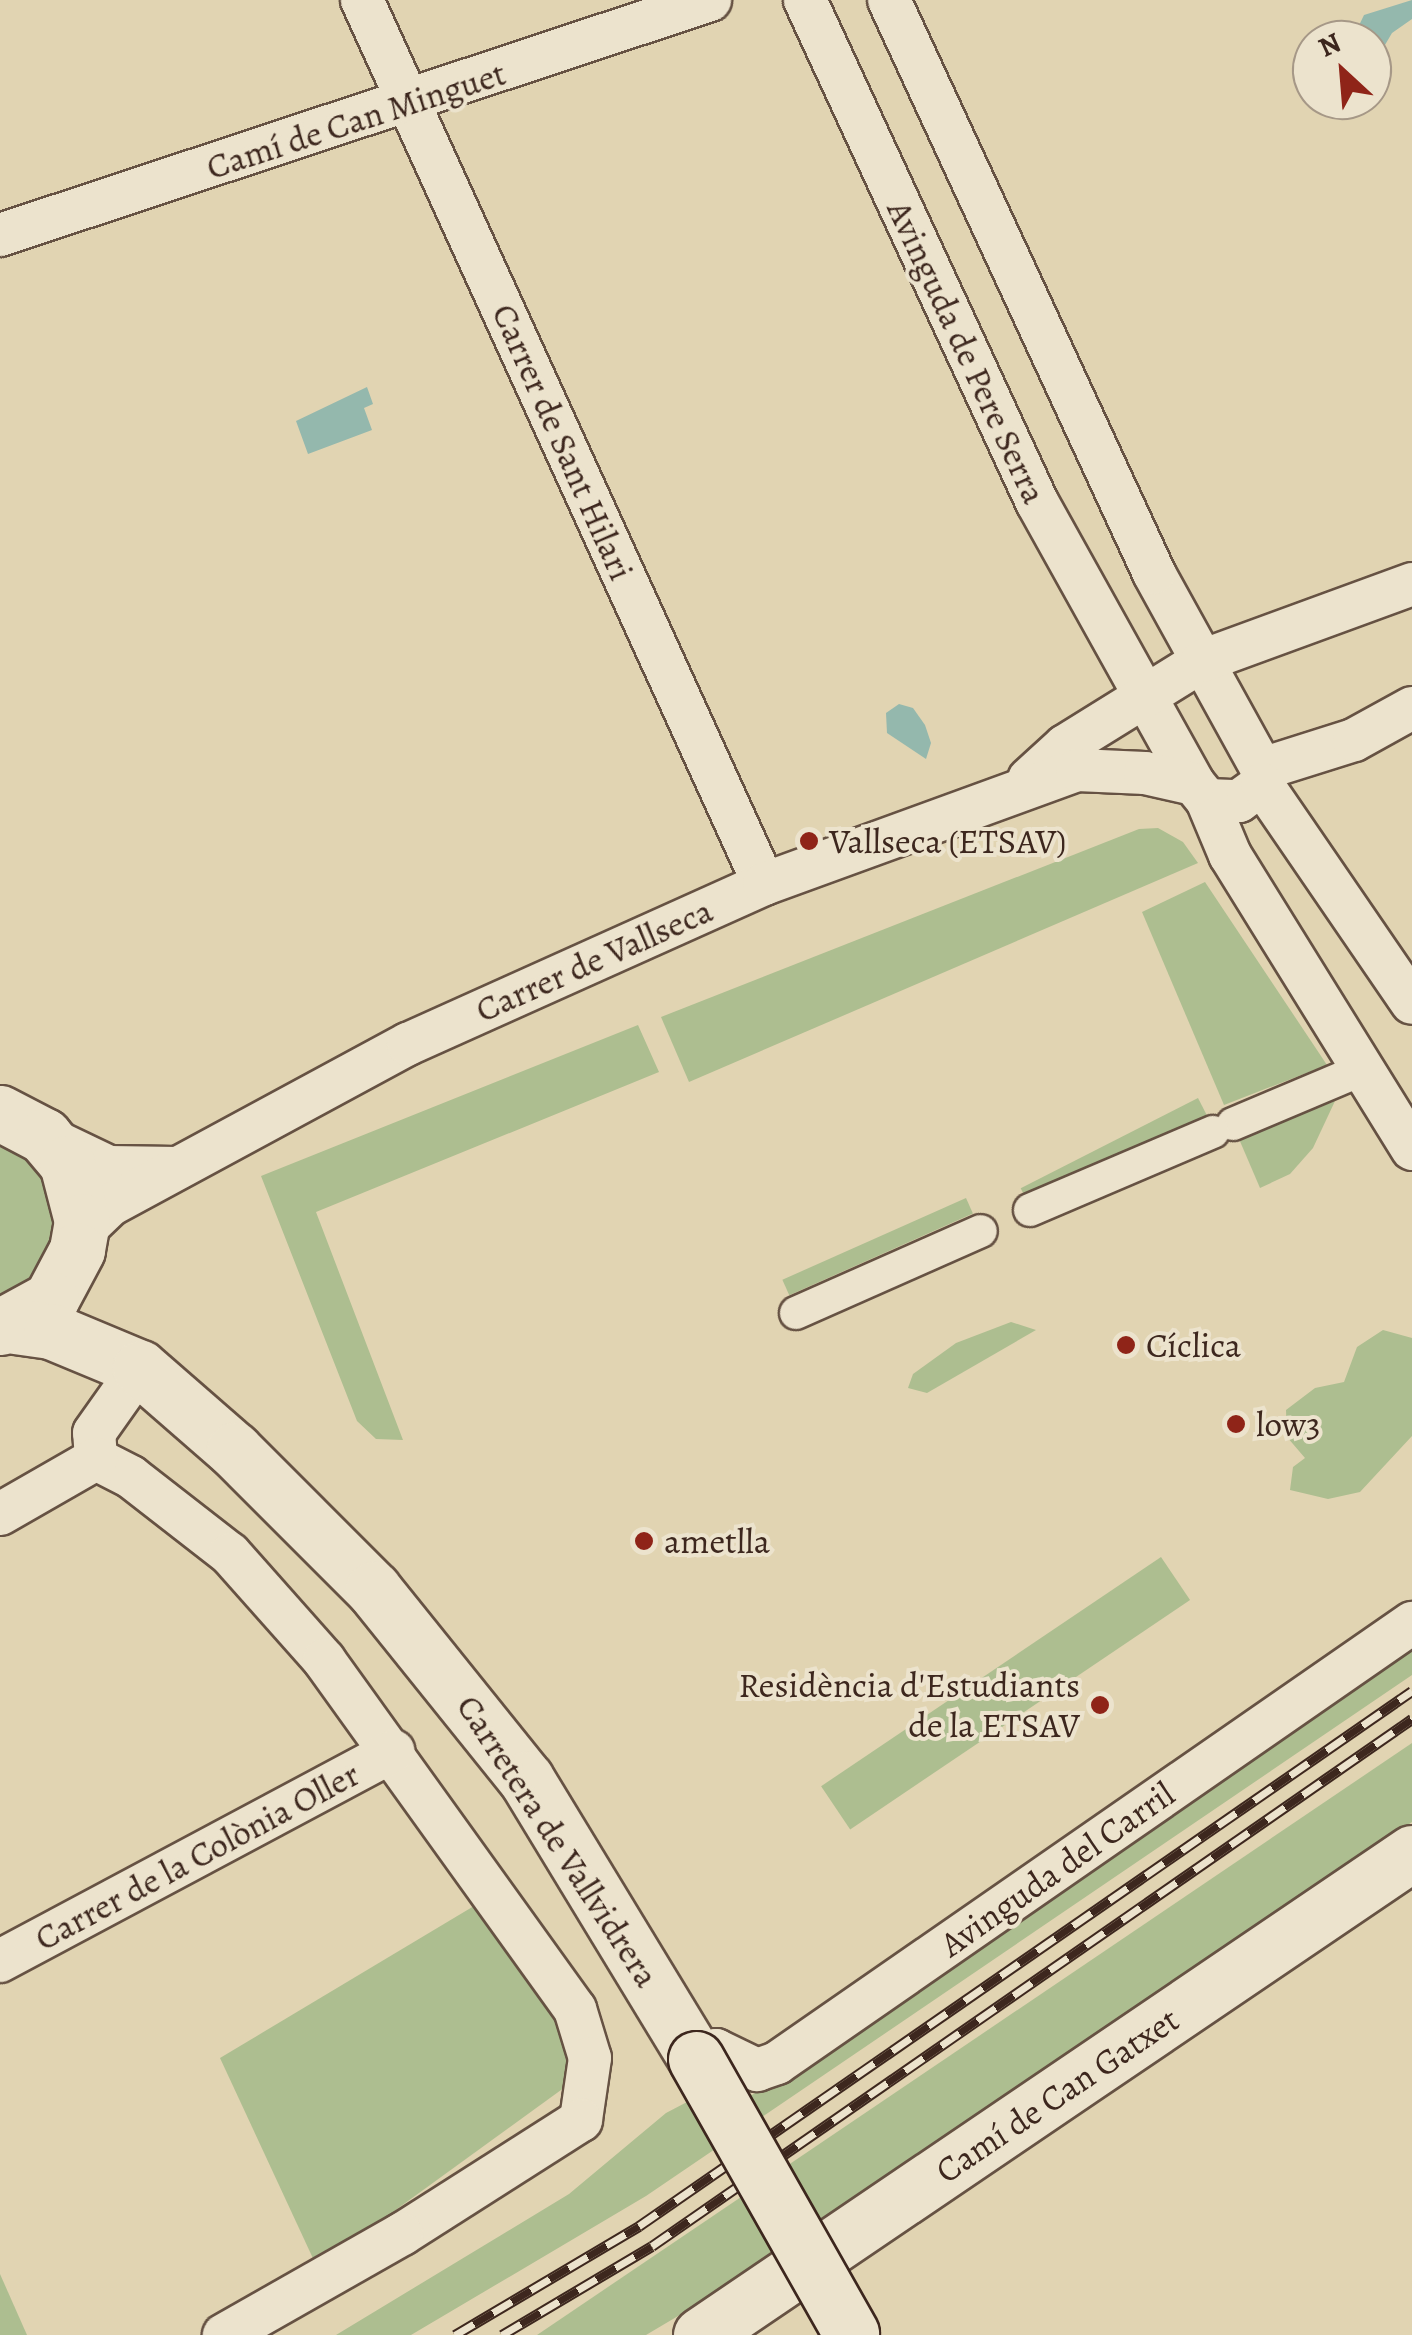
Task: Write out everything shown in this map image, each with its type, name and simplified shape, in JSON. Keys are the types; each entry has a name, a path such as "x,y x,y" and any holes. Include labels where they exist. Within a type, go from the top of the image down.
{"main road":[{"name":"Carretera de Vallvidrera","path":"22,1124 74,1182 79,1242 91,1293 140,1368 338,1552 469,1702 544,1806 696,2059 851,2334"},
{"path":"4,1326 50,1299 79,1242"},
{"name":"Carretera de Vallvidrera","path":"4,1326 51,1330 140,1368"},
{"name":"Camí de Can Gatxet","path":"703,2334 1412,1853"}],"street":[{"name":"Carrer de Sant Hilari","path":"362,0 764,884"},
{"name":"Camí de Can Minguet","path":"0,235 409,104 710,0"},
{"name":"Avinguda de Pere Serra","path":"805,0 974,376 1200,792"},
{"name":"Avinguda de Pere Serra","path":"889,0 1043,343 1262,777"},
{"name":"Carrer de Vallseca","path":"1021,786 1065,746 1154,712 1202,662 1412,584"},
{"path":"1200,792 1224,805 1262,777 1354,740 1412,708"},
{"name":"Carrer de Vallseca","path":"79,1242 110,1205 408,1044 764,884 1021,786 1077,770 1146,773 1200,792"},
{"path":"1262,777 1412,1003"},
{"path":"1200,792 1230,855 1412,1149"},
{"path":"1030,1210 1363,1070"},
{"name":"Carrer de Vallseca","path":"22,1124 109,1167 148,1172 182,1167"},
{"path":"782,1318 980,1231"},
{"path":"96,1459 94,1433 140,1368"},
{"path":"0,1514 96,1459"},
{"path":"96,1459 131,1476 230,1554 394,1751 576,2009 590,2058 581,2120 402,2234 224,2335"},
{"name":"Avinguda del Carril","path":"696,2059 716,2050 730,2051 756,2070 777,2062 1412,1624"},
{"name":"Carrer de la Colònia Oller","path":"0,1962 394,1751"}],"green space":[{"path":"1158,828 1183,842 1198,863 689,1082 661,1017 1139,829"},
{"path":"1205,882 1327,1065 1224,1105 1142,912"},
{"path":"638,1025 659,1072 316,1212 403,1440 376,1439 357,1421 261,1176"},
{"path":"1198,1098 1208,1118 1031,1208 1021,1188"},
{"path":"1335,1101 1313,1148 1290,1174 1260,1188 1239,1139"},
{"path":"0,1142 34,1164 49,1191 55,1221 47,1256 31,1280 0,1299"},
{"path":"966,1198 973,1214 789,1295 782,1280"},
{"path":"1011,1322 1036,1330 927,1393 908,1388 913,1374 956,1343"},
{"path":"1383,1330 1412,1338 1412,1436 1360,1492 1328,1499 1290,1490 1293,1467 1305,1458 1287,1437 1286,1410 1315,1388 1344,1382 1357,1347"},
{"path":"1161,1557 1190,1600 850,1829 821,1786"},
{"path":"1412,1649 1412,1675 646,2196 411,2335 336,2335 569,2194 666,2113 731,2079 752,2095"},
{"path":"1412,1743 1412,1822 850,2214 646,2335 537,2335"},
{"path":"479,1903 572,2039 572,2082 317,2267 220,2058"},
{"path":"0,2274 27,2335 0,2335"}],"water":[{"path":"1412,0 1412,19 1392,33 1392,20 1362,20 1364,15"},
{"path":"367,387 373,404 364,408 372,430 308,454 296,421"},
{"path":"899,704 913,708 925,725 931,743 926,759 887,733 886,713"}],"railway":[{"path":"455,2335 639,2226 1412,1691"},
{"path":"502,2335 652,2246 1412,1719"}],"place":[{"name":"Vallseca (ETSAV)","path":"809,841"},
{"name":"Cíclica","path":"1126,1345"},
{"name":"low3","path":"1236,1424"},
{"name":"ametlla","path":"644,1541"},
{"name":"Residència d'Estudiants de la ETSAV","path":"1100,1705"}]}
